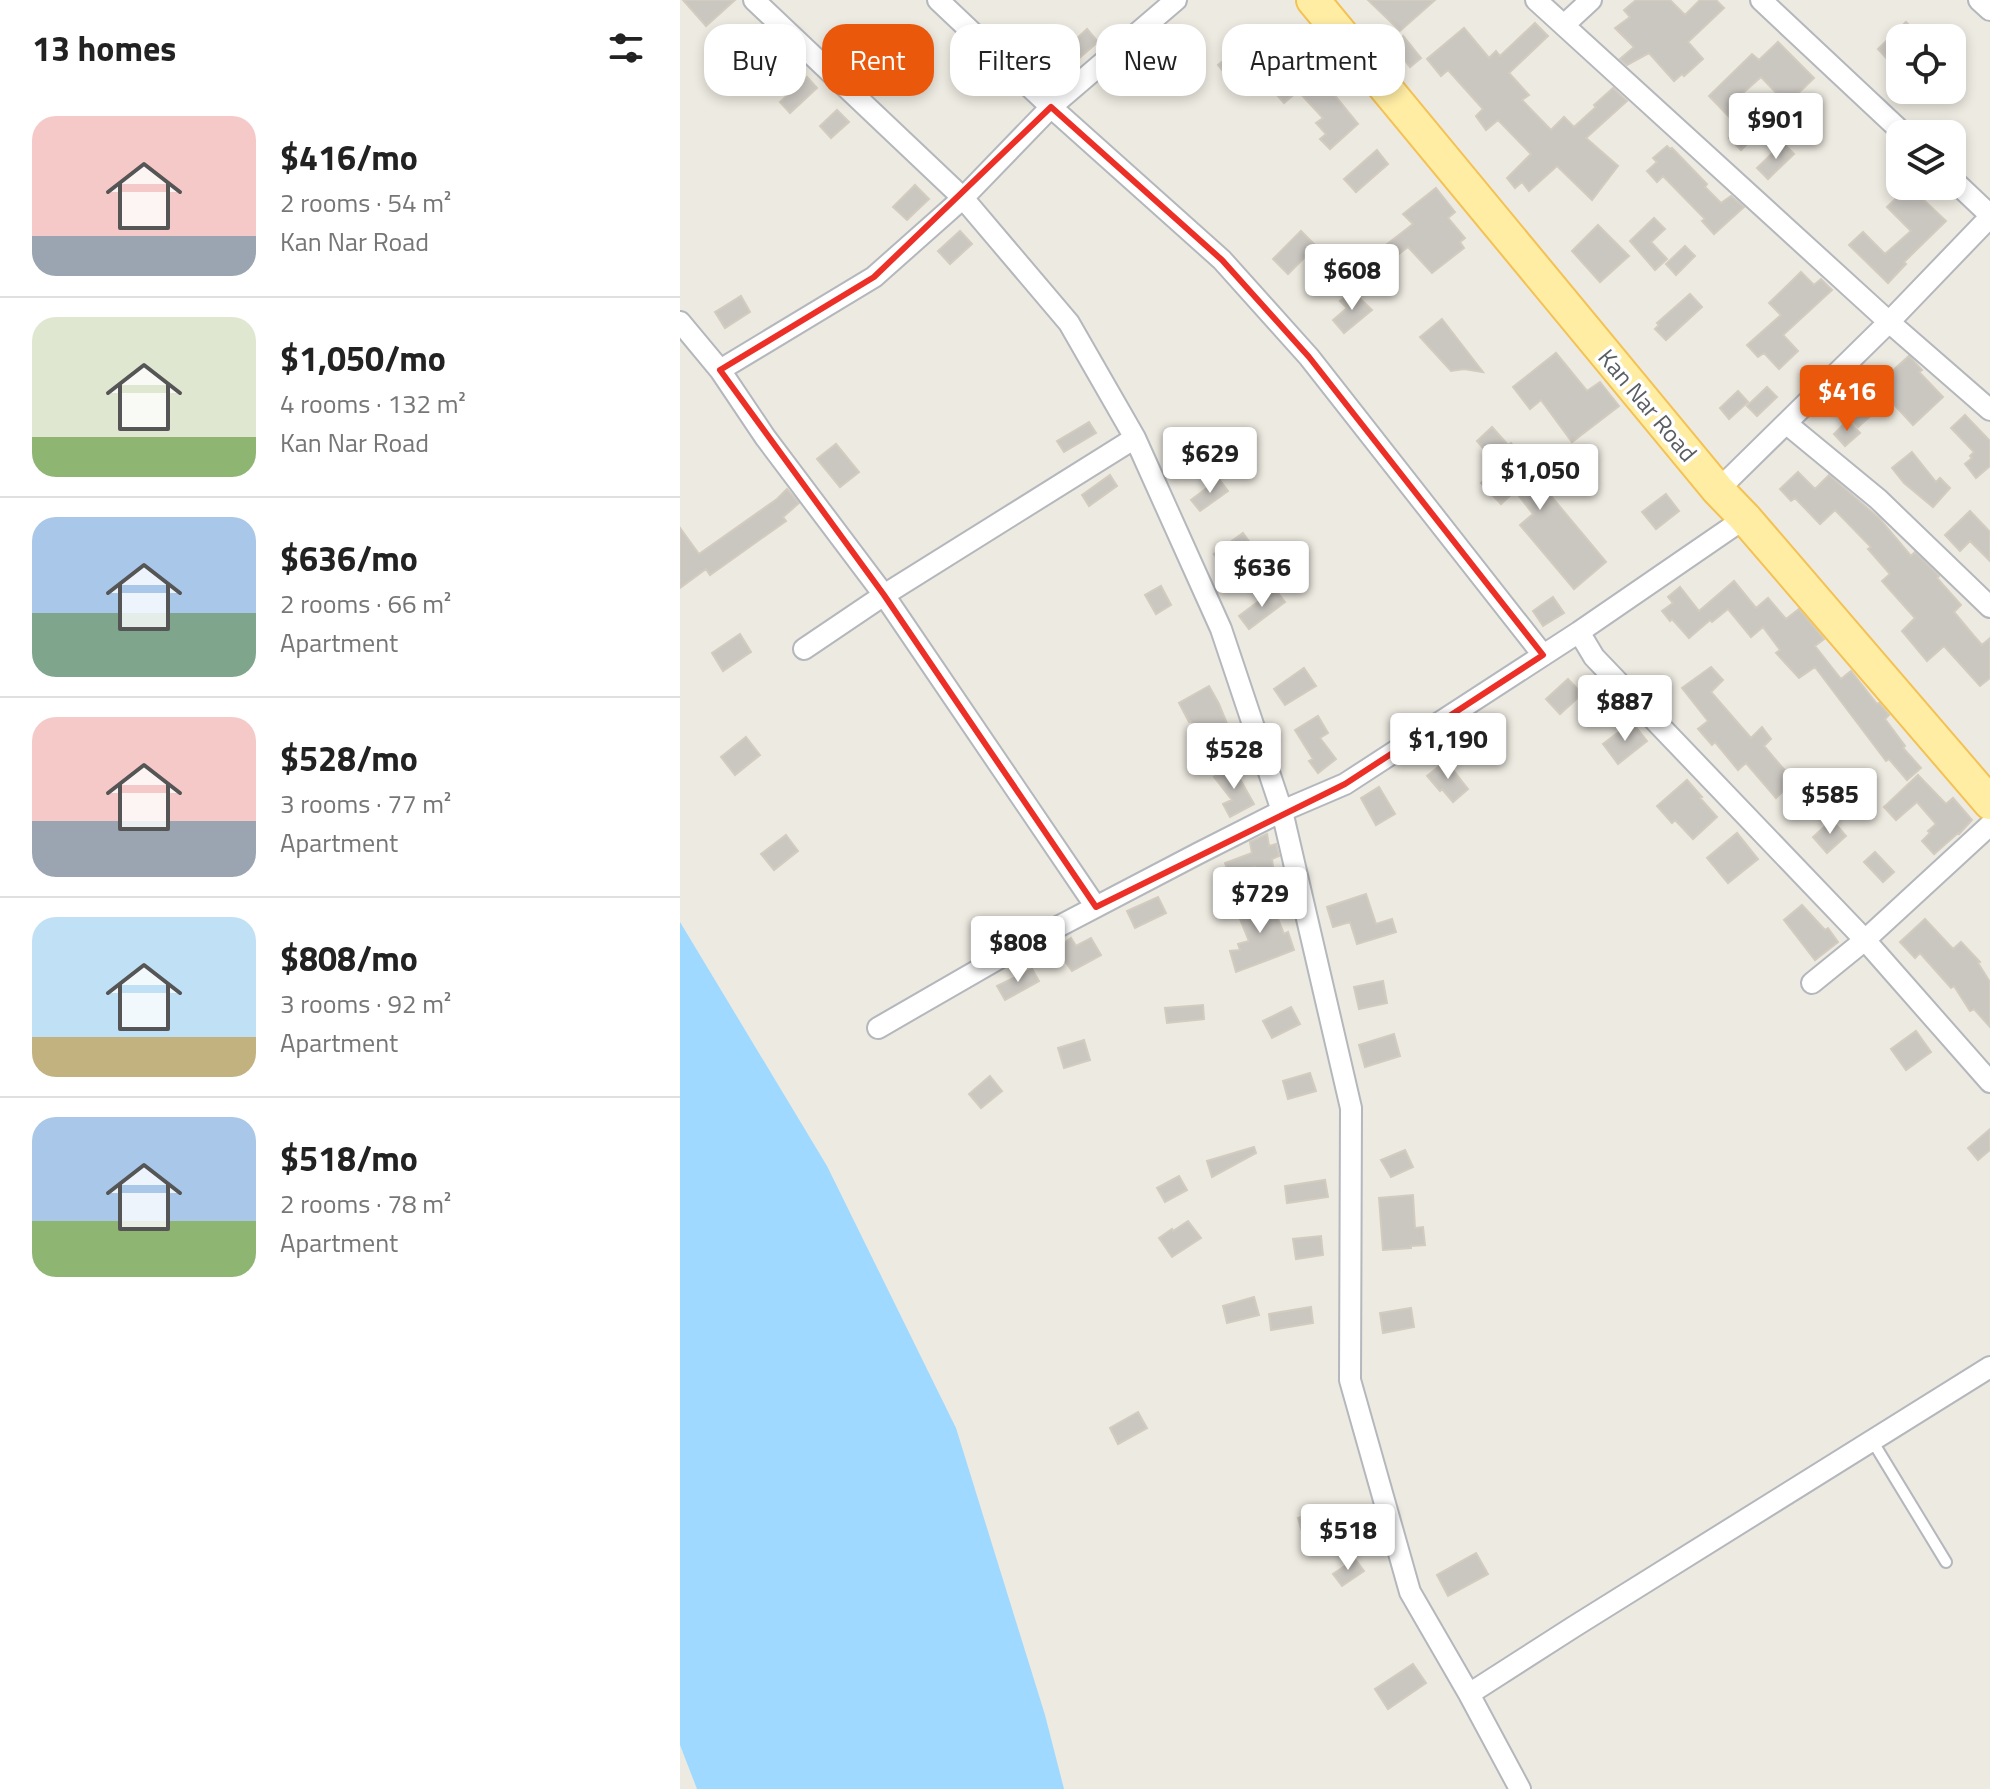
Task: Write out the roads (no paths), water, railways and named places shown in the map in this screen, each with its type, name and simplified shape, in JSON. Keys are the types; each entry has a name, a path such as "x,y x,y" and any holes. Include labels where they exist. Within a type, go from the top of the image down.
{"main road":[{"name":"Kan Nar Road","path":"1313,0 1718,490 1990,803"}],"street":[{"path":"754,0 963,198 1069,323 1135,438 1221,629 1282,811 1351,1108 1350,1380 1410,1592 1520,1789"},
{"path":"938,0 1051,107 1222,260 1309,357 1543,655"},
{"path":"720,370 874,277 963,198 1051,107 1176,0"},
{"path":"1536,0 1990,410"},
{"path":"1564,25 1591,0"},
{"path":"1761,0 1889,120"},
{"path":"1979,0 1990,10"},
{"path":"1718,490 1889,322 1990,216 1966,193"},
{"path":"680,322 720,370 765,437 884,595 1096,907"},
{"path":"1787,424 1878,499 1990,607"},
{"path":"804,649 884,595 1135,438"},
{"path":"878,1028 1008,953 1096,907 1282,811 1345,784 1579,632 1745,518"},
{"path":"1579,632 1594,657 1865,940 1990,1082"},
{"path":"1812,983 1865,940 1990,825"},
{"path":"1469,1694 1990,1367"}],"lane":[{"path":"1873,1442 1946,1562"}],"water":[{"path":"680,922 827,1166 956,1428 1045,1715 1064,1789 697,1789 680,1745"}]}
